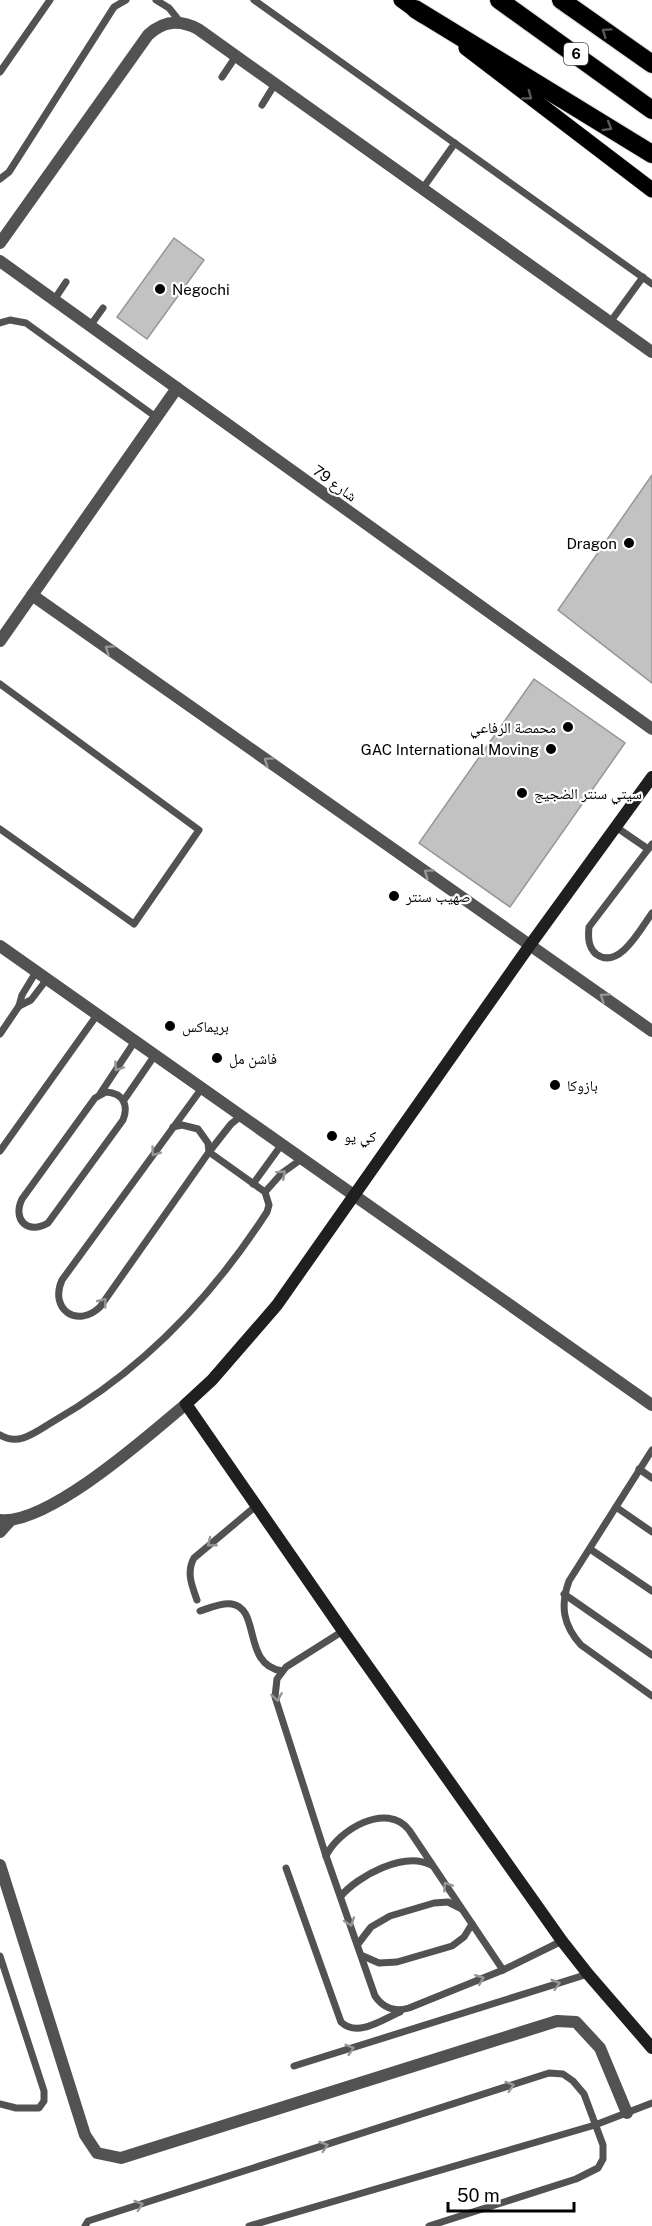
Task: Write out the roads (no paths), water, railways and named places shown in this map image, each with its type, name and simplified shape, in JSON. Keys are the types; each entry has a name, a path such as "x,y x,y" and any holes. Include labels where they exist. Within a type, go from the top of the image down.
{"highway":[{"name":"6","path":"499,0 652,110"},
{"name":"6","path":"561,0 652,64"},
{"path":"408,5 652,154"}],"main road":[{"path":"408,5 652,190"}],"street":[{"path":"0,243 148,35 162,25 181,22 198,29 652,352"},
{"name":"شارع 79","path":"0,261 652,729"},
{"path":"0,641 177,388"},
{"path":"33,595 652,1031"},
{"path":"0,1532 5,1521 54,1504 131,1450 212,1380 277,1305 530,945 652,777"},
{"path":"0,946 652,1405"},
{"path":"186,1404 562,1941 652,2048"},
{"path":"0,1513 5,1521"},
{"path":"0,1865 85,2135 97,2153 121,2158 558,2021 576,2022 600,2048 627,2113"}],"lane":[{"path":"0,72 50,0"},
{"path":"0,179 9,172 114,6 126,0"},
{"path":"254,0 652,284"},
{"path":"160,1 181,22"},
{"path":"222,77 236,56"},
{"path":"262,105 275,84"},
{"path":"423,188 455,143"},
{"path":"611,321 643,277"},
{"path":"54,300 66,282"},
{"path":"90,326 103,308"},
{"path":"0,323 10,320 26,323 156,417"},
{"path":"0,684 199,830 134,924 0,829"},
{"path":"616,827 650,847 589,927 589,944 596,954 608,958 618,956 652,913"},
{"path":"20,1006 30,1000 41,975"},
{"path":"0,1035 20,1006 22,995 41,975"},
{"path":"0,1151 97,1015"},
{"path":"100,1094 113,1092 124,1100 126,1107 123,1120 48,1223 40,1228 31,1228 23,1224 18,1216 18,1207 22,1199 100,1094 135,1041"},
{"path":"124,1100 155,1055"},
{"path":"202,1088 62,1280 58,1288 58,1298 61,1306 68,1313 85,1317 100,1307 209,1152 227,1129 242,1116"},
{"path":"0,1435 11,1439 25,1438 94,1396 151,1351 203,1300 267,1212 269,1205 265,1192 209,1152 208,1143 198,1129 182,1125 173,1127"},
{"path":"254,1184 282,1144"},
{"path":"265,1192 282,1173 303,1158"},
{"path":"652,1450 569,1581 564,1594 563,1608 565,1622 581,1645 652,1696"},
{"path":"639,1469 652,1478"},
{"path":"197,1600 190,1577 194,1558 256,1506"},
{"path":"616,1507 652,1532"},
{"path":"590,1549 652,1591"},
{"path":"564,1594 652,1655"},
{"path":"200,1611 228,1604 239,1606 246,1615 259,1657 269,1667 282,1671"},
{"path":"343,1631 282,1671 277,1679 275,1697 326,1856 363,1956 375,1996 384,2006 396,2010 409,2008"},
{"path":"326,1856 335,1841 348,1830 390,1818 406,1825 503,1970"},
{"path":"341,1896 369,1873 413,1860 433,1866"},
{"path":"286,1868 341,2022 349,2027 359,2029 503,1970 562,1941"},
{"path":"358,1944 371,1927 390,1916 441,1902 455,1905 462,1910"},
{"path":"363,1956 379,1963 397,1962 452,1946 464,1937 472,1924"},
{"path":"0,1956 44,2091 44,2101 39,2108 16,2108 0,2104"},
{"path":"294,2066 588,1974"},
{"path":"85,2226 88,2221 549,2073 563,2074 573,2081 584,2094 603,2145 603,2159 598,2168 576,2179 429,2226"},
{"path":"249,2226 595,2125 652,2103"}],"place":[{"name":"Negochi","path":"160,289"},
{"name":"Dragon","path":"629,543"},
{"name":"محمصة الرفاعي","path":"568,727"},
{"name":"GAC International Moving","path":"551,749"},
{"name":"سيتي سنتر الضجيج","path":"522,793"},
{"name":"صهيب سنتر","path":"394,896"},
{"name":"بريماكس","path":"170,1026"},
{"name":"فاشن مل","path":"217,1058"},
{"name":"بازوكا","path":"555,1085"},
{"name":"كي يو","path":"332,1136"}]}
